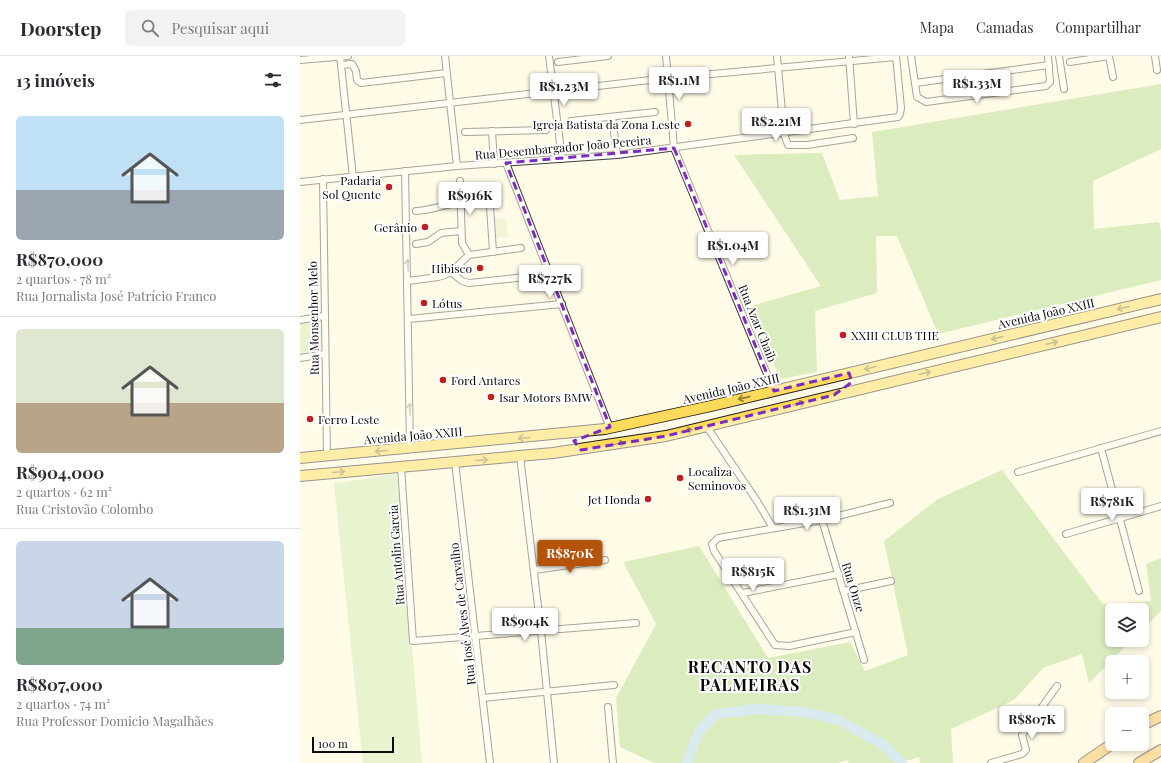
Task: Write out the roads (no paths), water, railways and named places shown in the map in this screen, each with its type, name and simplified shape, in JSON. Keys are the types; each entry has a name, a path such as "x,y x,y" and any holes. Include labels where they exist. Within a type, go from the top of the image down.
{"highway":[{"path":"1149,722 1161,716"},
{"path":"1084,763 1105,749"},
{"path":"1139,763 1161,750"}],"main road":[{"name":"Avenida João XXIII","path":"300,458 548,436 608,428 663,418 1161,299"},
{"path":"300,476 581,450 659,437 707,427 1161,317"},
{"path":"834,395 851,384 852,379 849,373"},
{"path":"581,450 574,444 575,439 608,428"},
{"path":"520,456 531,451 552,448 554,440 548,436"}],"street":[{"path":"340,56 353,177"},
{"path":"300,60 348,56"},
{"path":"444,56 457,166"},
{"path":"549,56 562,159"},
{"path":"558,62 608,56"},
{"name":"Rua Azar Chaib","path":"666,56 674,148 774,391"},
{"path":"777,56 784,134 788,145 807,145 853,138"},
{"path":"300,120 553,93 668,78 778,68 849,58 896,56"},
{"name":"Rua Desembargador João Pereira","path":"300,182 457,166 617,155 784,134 898,117 901,108 896,56"},
{"path":"911,56 917,97 926,102 1046,86 1051,79 1048,56"},
{"path":"1059,56 1064,89"},
{"path":"1070,62 1109,56 1113,77"},
{"path":"1155,56 1158,70"},
{"path":"849,58 854,124"},
{"path":"341,65 352,64 356,70 357,80 362,83 446,74"},
{"path":"915,83 1049,65"},
{"path":"571,121 656,112"},
{"path":"612,117 617,155"},
{"path":"465,132 546,130"},
{"path":"492,131 494,164"},
{"path":"506,163 562,304 608,428"},
{"path":"405,171 410,448"},
{"name":"Rua Monsenhor Melo","path":"323,179 324,354 327,456"},
{"path":"460,181 462,203 461,231 463,247 469,255"},
{"path":"416,211 430,210 444,205 462,203 484,202 489,204 493,252"},
{"path":"416,244 428,242 441,232 461,231"},
{"path":"408,281 438,277 451,272 469,255 521,248"},
{"path":"451,272 462,281 469,283 535,276"},
{"path":"408,319 562,304"},
{"path":"300,320 324,316"},
{"path":"300,358 324,354"},
{"path":"707,427 773,528"},
{"path":"1018,472 1161,431"},
{"path":"1101,448 1139,591"},
{"path":"520,456 541,631 554,763"},
{"name":"Rua José Alves de Carvalho","path":"455,462 490,763"},
{"name":"Rua Antolin Garcia","path":"401,467 413,641 476,637"},
{"path":"856,632 789,646 775,645 743,593 714,551 712,546 713,541 718,538 822,520 890,503"},
{"path":"1066,534 1161,506"},
{"name":"Rua Onze","path":"822,520 864,660"},
{"path":"534,570 605,560"},
{"path":"743,593 838,574"},
{"path":"844,591 891,581"},
{"path":"476,637 636,623"},
{"path":"483,698 614,685"},
{"path":"991,763 1022,754 1026,750 1022,735 1057,686"},
{"path":"608,707 613,763"}],"waterway":[{"path":"687,763 699,731 716,714 757,709 804,712 839,720 884,745 902,763"}],"place":[{"name":"Igreja Batista da Zona Leste","path":"688,124"},
{"name":"Padaria Sol Quente","path":"389,187"},
{"name":"Gerânio","path":"425,227"},
{"name":"Hibisco","path":"480,268"},
{"name":"Lótus","path":"424,303"},
{"name":"XXIII CLUB THE","path":"843,335"},
{"name":"Ford Antares","path":"443,380"},
{"name":"Isar Motors BMW","path":"491,397"},
{"name":"Ferro Leste","path":"310,419"},
{"name":"Localiza Seminovos","path":"680,478"},
{"name":"Jet Honda","path":"648,499"}],"district":[{"name":"RECANTO DAS PALMEIRAS","path":"750,675"}]}
